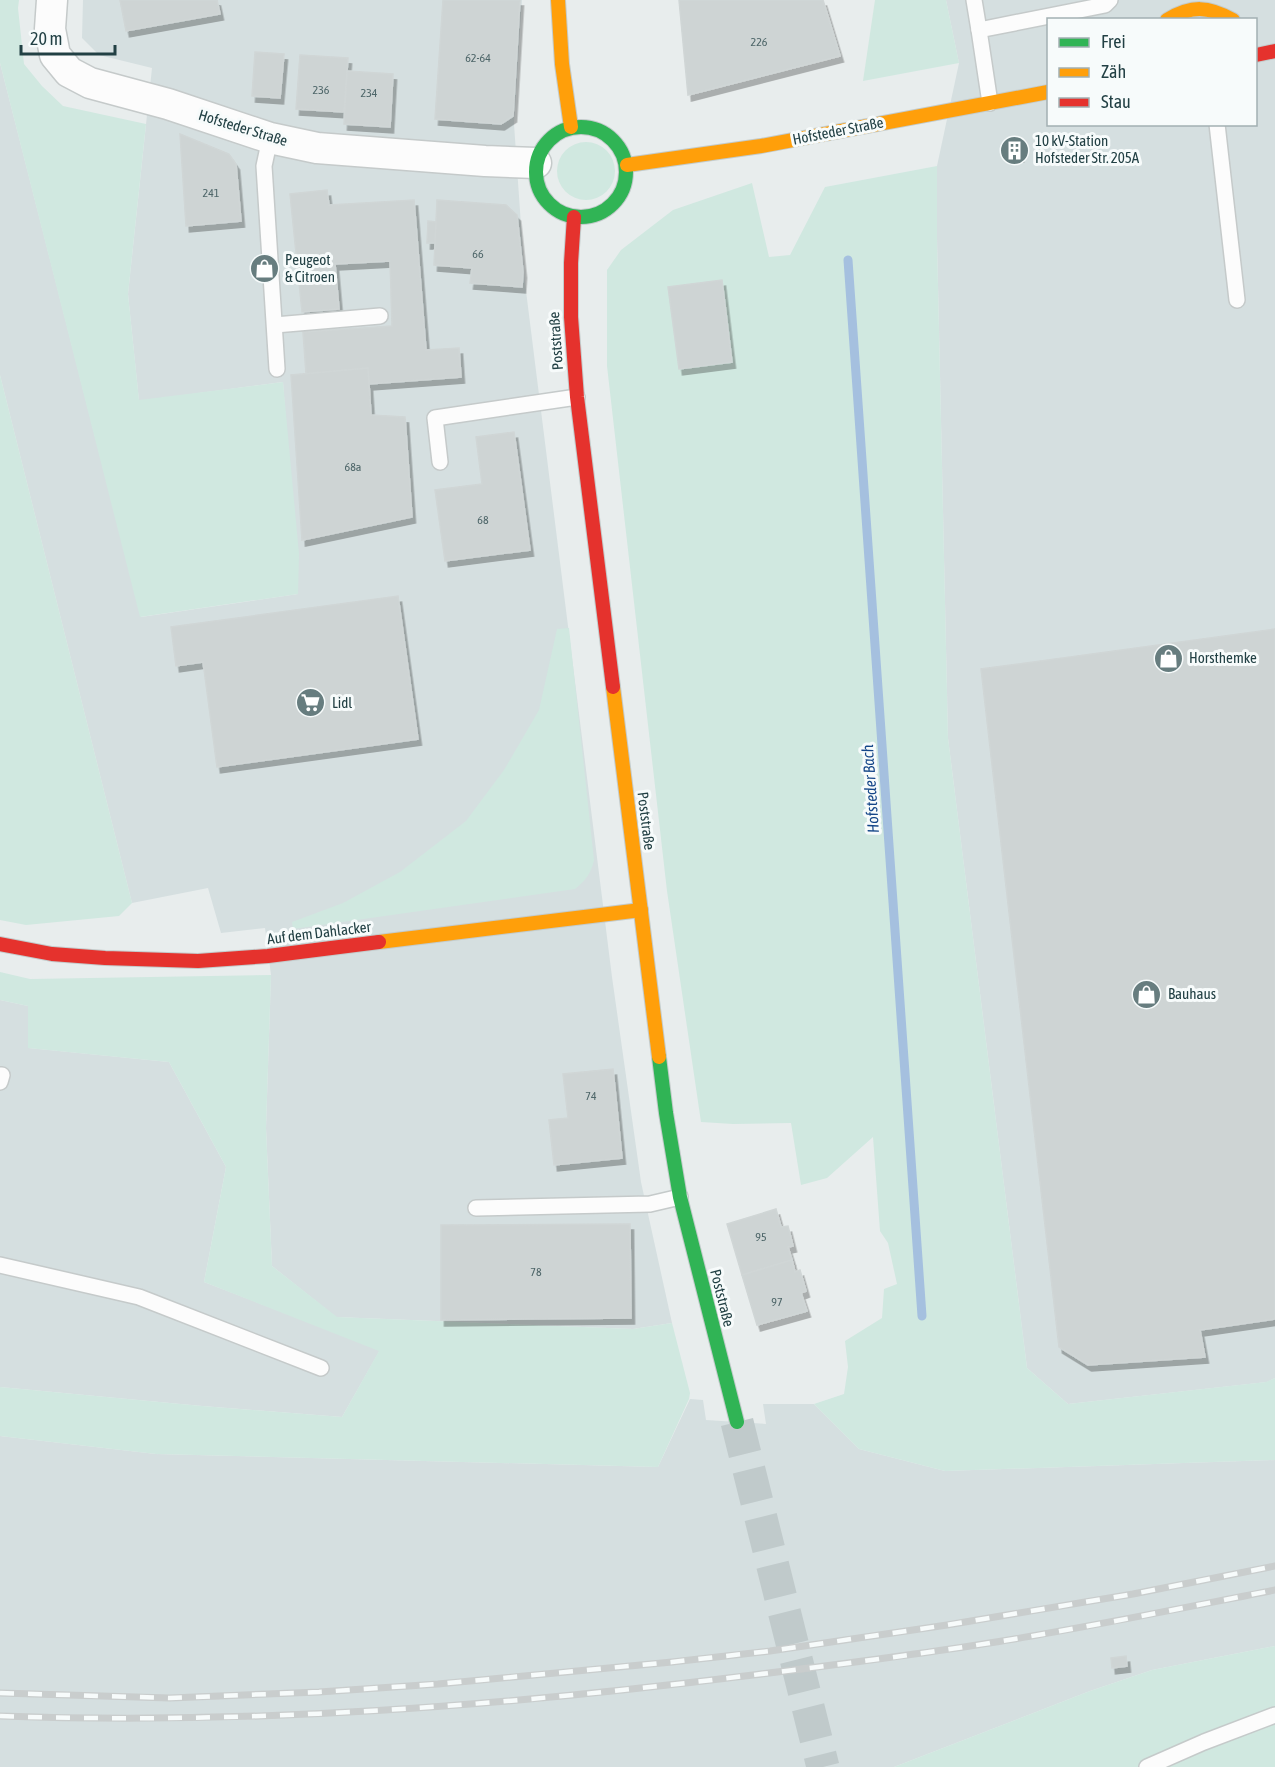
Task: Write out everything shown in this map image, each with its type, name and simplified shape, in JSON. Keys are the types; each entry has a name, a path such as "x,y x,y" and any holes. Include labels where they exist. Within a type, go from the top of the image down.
{"street":[{"name":"Hofsteder Straße","path":"52,0 50,29 55,55 69,72 90,83 168,104 270,138 317,148 536,163"},
{"path":"558,0 562,78 571,127"},
{"path":"1182,10 1205,9 1220,12 1230,18"},
{"path":"1257,55 1275,51"},
{"name":"Hofsteder Straße","path":"627,165 761,146 1047,92"},
{"path":"571,127 590,128 608,135 624,155 627,165 626,184 611,207 600,214 574,217 560,212 548,204 540,192 536,178 536,163 541,150 559,132 571,127"},
{"name":"Poststraße","path":"574,217 570,317 577,398 666,1113 680,1197 737,1422"},
{"name":"Auf dem Dahlacker","path":"0,944 63,954 198,961 268,956 641,910"}],"lane":[{"path":"974,0 990,103"},
{"path":"978,30 1105,5 1110,0"},
{"path":"1216,126 1238,300"},
{"path":"270,138 264,166 277,369"},
{"path":"274,325 380,316"},
{"path":"440,462 435,418 577,398"},
{"path":"0,1075 2,1075 0,1082"},
{"path":"476,1208 650,1204 680,1197"},
{"path":"0,1265 139,1297 321,1368"},
{"path":"1148,1767 1204,1742 1275,1715"}],"shaded area":[{"path":"83,0 522,0 514,124 525,283 612,977 641,1182 672,1323 633,1329 336,1317 272,1266 266,1128 271,975 265,928 221,933 208,888 132,903 0,375 0,63 141,617 298,594 283,382 139,401 128,294 152,68 99,55 82,38"},
{"path":"946,0 1275,0 1275,1378 1267,1382 1068,1404 1027,1368 948,738 937,166 959,63"},
{"path":"0,1000 28,1006 29,1048 169,1062 226,1167 204,1282 380,1350 342,1417 0,1387"},
{"path":"690,1399 703,1400 706,1420 766,1424 763,1404 814,1404 859,1449 945,1471 1275,1460 1275,1646 1152,1670 1090,1691 894,1767 0,1767 0,1436 156,1454 658,1467"}],"green space":[{"path":"0,0 19,0 24,64 63,106 146,124 128,294 139,400 283,382 299,554 298,594 140,617 0,63"},
{"path":"875,0 946,0 959,63 863,81"},
{"path":"580,142 592,142 607,150 615,165 615,177 607,192 592,200 580,200 565,192 557,177 557,165 565,150"},
{"path":"937,166 948,738 1027,1368 1068,1404 1266,1382 1275,1378 1275,1460 945,1471 859,1449 814,1404 844,1394 848,1367 845,1341 882,1318 884,1289 897,1284 888,1243 880,1231 873,1137 827,1178 801,1185 791,1123 701,1122 667,891 607,366 607,270 621,250 673,210 752,183 769,257 790,255 825,187"},
{"path":"0,375 132,903 119,916 26,925 0,920"},
{"path":"569,628 594,860 585,880 575,889 293,929 292,922 343,903 400,872 466,821 504,770 539,710 557,629"},
{"path":"0,972 30,979 271,975 266,1128 272,1266 337,1317 633,1329 672,1323 690,1393 658,1467 156,1454 0,1436 0,1387 342,1417 379,1351 204,1282 226,1167 169,1062 28,1048 28,1006 0,1000"},
{"path":"1275,1646 1275,1767 894,1767 1090,1691 1152,1670"}],"building":[{"path":"120,0 217,0 220,14 126,31"},
{"path":"443,0 520,0 513,116 501,124 435,119"},
{"path":"679,0 823,0 840,56 688,95"},
{"path":"255,52 284,54 280,98 252,96"},
{"path":"300,55 348,58 344,112 296,109"},
{"path":"347,71 393,74 390,127 344,124"},
{"path":"180,134 229,154 236,164 241,221 186,226"},
{"name":"10 kV-Station Hofsteder Str. 205A","path":"1019,143 1020,156 1008,157 1007,144"},
{"path":"327,190 329,205 414,200 426,350 459,348 461,377 369,384 368,368 306,374 303,332 392,326 390,261 335,264 339,309 302,312 290,194"},
{"path":"437,200 506,205 517,215 523,272 522,287 470,283 472,268 434,265"},
{"path":"428,221 436,222 435,243 427,243"},
{"path":"722,280 732,362 679,369 668,287"},
{"path":"368,368 371,415 405,417 412,517 302,540 291,375"},
{"path":"514,432 530,550 445,561 435,490 482,484 476,437"},
{"name":"Lidl","path":"398,596 418,739 217,767 203,662 176,666 171,627"},
{"name":"Bauhaus","path":"1275,629 1275,1319 1200,1330 1205,1357 1088,1365 1059,1347 981,669"},
{"path":"613,1069 622,1158 554,1165 549,1120 568,1118 563,1074"},
{"path":"776,1209 781,1227 788,1226 793,1246 788,1247 792,1260 742,1275 727,1224"},
{"path":"630,1224 631,1318 441,1320 441,1225"},
{"path":"792,1260 795,1272 800,1270 806,1291 801,1293 807,1311 757,1325 742,1275"},
{"path":"1126,1656 1127,1666 1112,1668 1111,1658"}],"waterway":[{"name":"Hofsteder Bach","path":"848,260 922,1316"}],"tunnel":[{"path":"737,1422 823,1767"}],"railway":[{"path":"0,1693 170,1698 319,1692 438,1684 672,1662 770,1651 947,1625 1133,1594 1275,1566"},
{"path":"0,1716 189,1718 283,1715 565,1696 753,1675 966,1647 1101,1624 1275,1590"}],"traffic: fast":[{"path":"581,127 598,130 613,140 623,155 626,172 623,189 613,204 598,214 581,217 564,214 549,204 539,189 536,172 539,155 549,140 564,130 581,127"},
{"path":"659,1057 680,1197 737,1422"}],"traffic: slow":[{"path":"558,0 562,64 571,127"},
{"path":"1171,18 1184,12 1200,9 1216,12 1229,18"},
{"path":"627,165 761,146 1047,92"},
{"path":"613,687 659,1057"},
{"path":"379,942 641,910"}],"traffic: jam":[{"path":"1257,55 1275,51"},
{"path":"574,217 571,317 577,397 613,687"},
{"path":"0,944 52,954 198,961 268,956 379,942"}],"place":[{"name":"10 kV-Station Hofsteder Str. 205A","path":"1014,150"},
{"name":"Peugeot & Citroen","path":"264,269"},
{"name":"Horsthemke","path":"1168,658"},
{"name":"Lidl","path":"311,703"},
{"name":"Bauhaus","path":"1147,994"}]}
